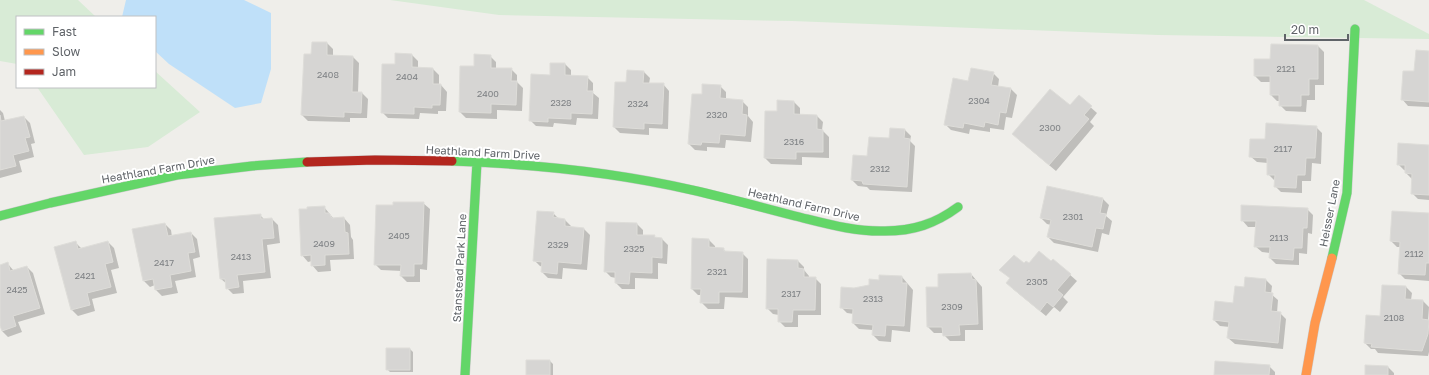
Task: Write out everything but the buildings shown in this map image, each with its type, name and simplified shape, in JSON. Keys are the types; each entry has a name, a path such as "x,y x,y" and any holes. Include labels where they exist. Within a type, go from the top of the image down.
{"street":[{"name":"Heisser Lane","path":"1306,375 1315,323 1339,231 1347,193 1355,29"},
{"name":"Heathland Farm Drive","path":"0,216 128,185 192,173 266,164 337,160 400,159 525,165 665,184 824,223 860,230 892,232 918,228 939,221 958,207"},
{"name":"Stanstead Park Lane","path":"465,375 477,162"}],"green space":[{"path":"0,0 78,0 95,16 16,16 16,64 0,61"},
{"path":"390,0 1364,0 1429,34 1429,39 1158,35 792,21 499,15"},
{"path":"156,72 200,112 148,147 84,155 38,88 156,88"}],"water":[{"path":"126,0 244,0 271,13 271,69 261,103 235,108 169,64 156,52 156,16 122,16"}],"traffic: fast":[{"path":"1332,258 1347,193 1355,29"},
{"path":"452,161 513,164 633,178 705,193 851,229 873,231 905,230 932,222 958,207"},
{"path":"0,216 50,203 177,175 252,166 307,162"},
{"path":"465,375 477,162"}],"traffic: slow":[{"path":"1306,375 1315,323 1332,258"}],"traffic: jam":[{"path":"307,162 375,160 452,161"}]}
